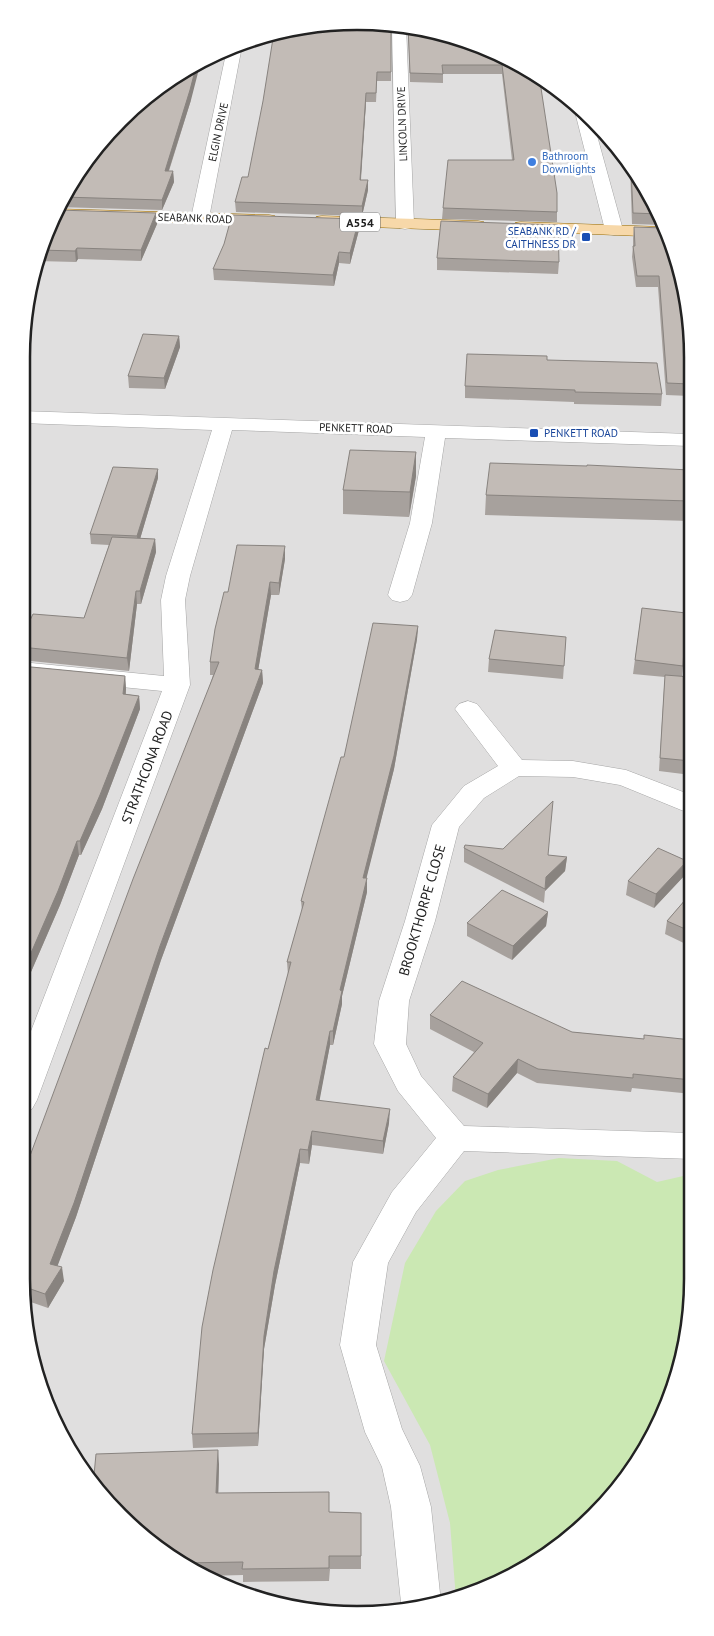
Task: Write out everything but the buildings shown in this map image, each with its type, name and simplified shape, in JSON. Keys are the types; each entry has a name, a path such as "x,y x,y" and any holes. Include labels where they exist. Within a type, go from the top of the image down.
{"main road":[{"name":"SEABANK ROAD","path":"63,214 288,220"},
{"name":"A554","path":"307,221 659,232"}],"street":[{"name":"LINCOLN DRIVE","path":"399,33 405,224"},
{"name":"ELGIN DRIVE","path":"200,218 234,54"},
{"path":"586,124 614,230"},
{"name":"PENKETT ROAD","path":"30,417 684,440"},
{"name":"STRATHCONA ROAD","path":"30,1076 177,685 173,600 178,576 224,423"},
{"path":"400,595 421,523 436,431"},
{"path":"30,670 177,685"},
{"path":"468,709 514,768 572,769 626,778 684,802"},
{"name":"BROOKTHORPE CLOSE","path":"454,1138 409,1083 390,1044 394,1001 420,921 446,825 474,792 514,768"},
{"path":"420,1600 412,1506 401,1466 384,1432 358,1345 371,1262 404,1202 454,1138 684,1146"}],"shaded area":[{"path":"357,30 400,33 421,36 462,47 502,64 539,85 573,111 603,141 629,175 650,212 667,252 678,293 684,357 684,1279 678,1343 667,1384 640,1442 629,1461 603,1495 573,1525 539,1551 482,1581 462,1589 421,1600 357,1606 314,1603 293,1600 252,1589 193,1562 141,1525 111,1495 85,1461 55,1404 47,1384 36,1343 31,1300 30,357 36,293 47,252 74,193 111,141 141,111 175,85 212,64 252,47 272,41 293,36 336,31"}],"green space":[{"path":"559,1158 617,1161 657,1182 684,1176 684,1279 681,1322 678,1343 667,1384 650,1424 629,1461 603,1495 573,1525 539,1551 502,1572 455,1591 450,1523 430,1445 384,1361 405,1263 436,1211 465,1181 498,1170"}],"place":[{"name":"Bathroom Downlights","path":"532,162"},
{"name":"SEABANK RD / CAITHNESS DR","path":"586,237"},
{"name":"PENKETT ROAD","path":"534,433"}]}
